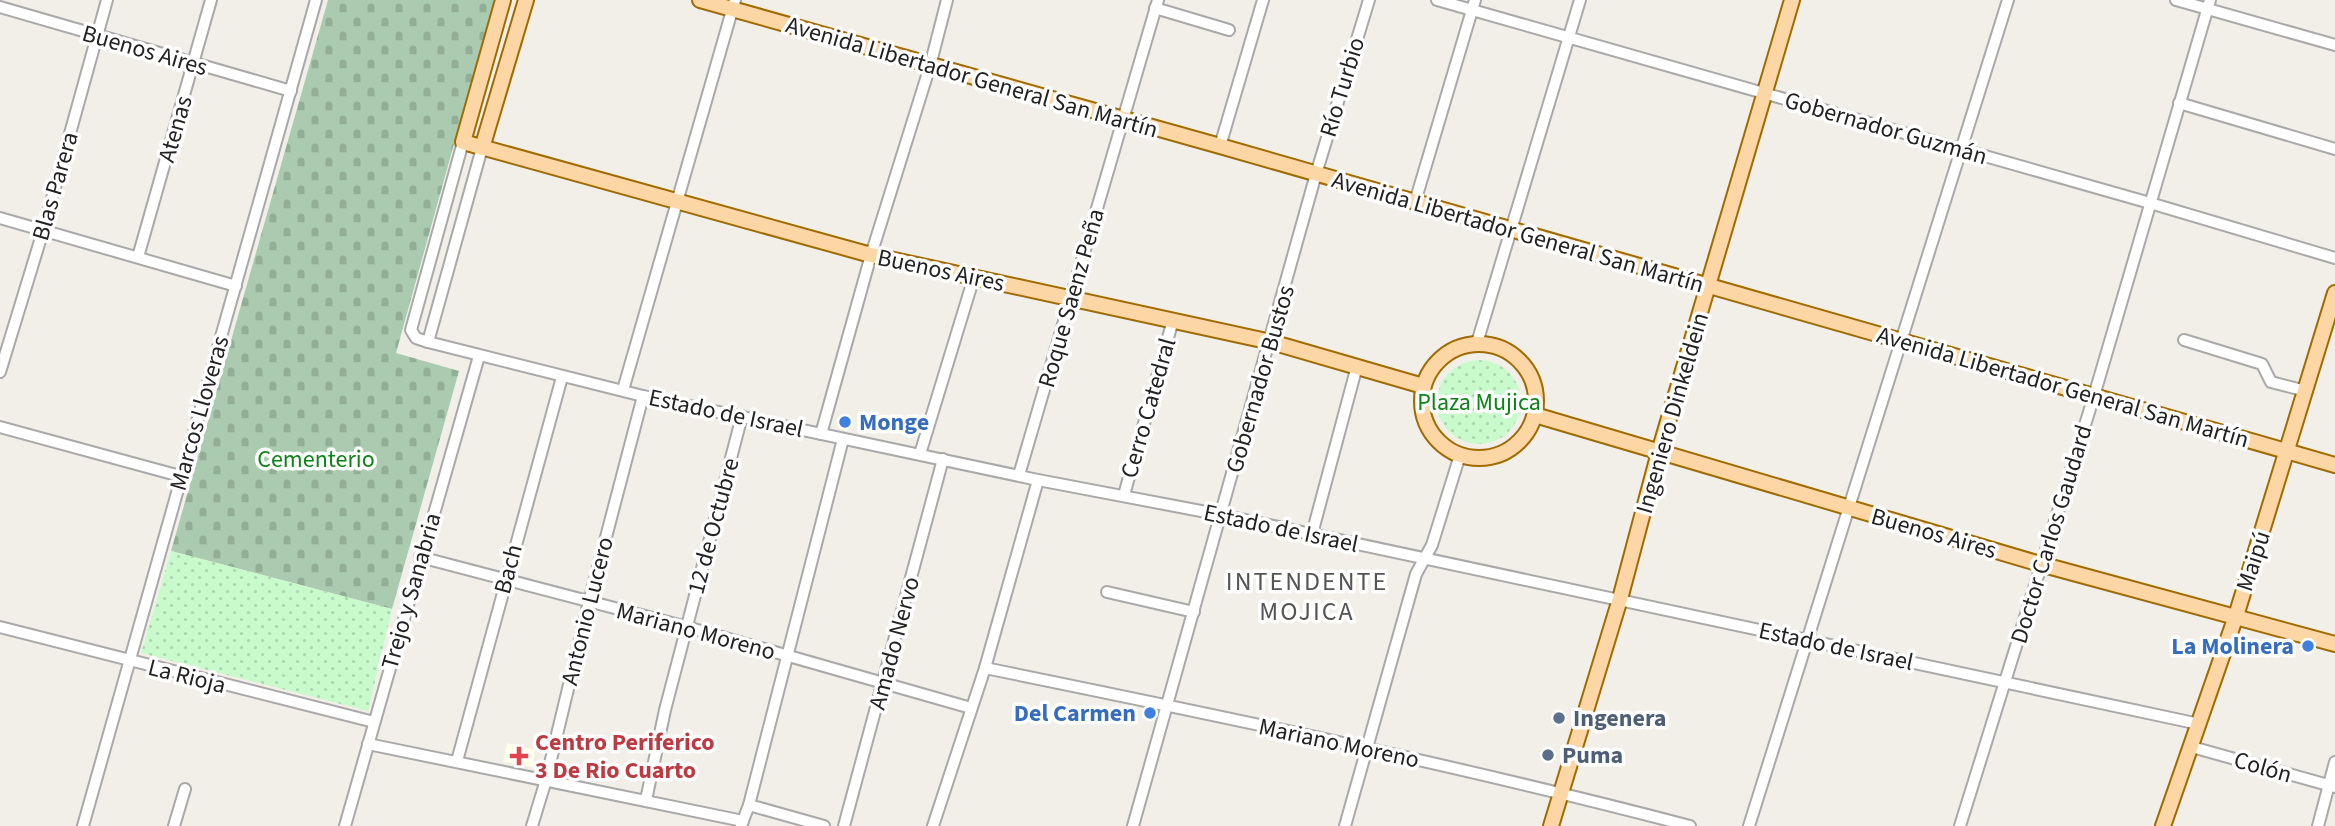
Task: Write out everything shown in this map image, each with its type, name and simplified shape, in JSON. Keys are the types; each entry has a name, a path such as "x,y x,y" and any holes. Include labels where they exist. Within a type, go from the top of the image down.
{"main road":[{"path":"463,142 503,0"},
{"path":"482,148 526,0"},
{"name":"Avenida Libertador General San Martín","path":"700,0 734,5 930,66 1220,146 2335,466"},
{"name":"Ingeniero Dinkeldein","path":"1551,826 1620,599 1659,452 1792,0"},
{"name":"Buenos Aires","path":"463,142 871,255 1271,342 1423,386"},
{"name":"Maipú","path":"2163,826 2236,616 2306,391 2332,317 2335,293"},
{"path":"1477,343 1507,350 1524,365 1534,385 1537,400 1535,415 1527,432 1514,446 1498,455 1479,458 1460,455 1445,447 1432,435 1424,420 1421,403 1423,386 1430,370 1443,356 1459,347 1477,343"},
{"name":"Buenos Aires","path":"1535,415 2040,564 2335,644"}],"street":[{"name":"Blas Parera","path":"0,372 43,231 107,0"},
{"name":"Atenas","path":"138,257 211,0"},
{"name":"Marcos Lloveras","path":"83,826 316,0"},
{"path":"821,434 947,0"},
{"path":"1220,146 1263,0"},
{"name":"Río Turbio","path":"1316,174 1368,0"},
{"name":"Gobernador Guzmán","path":"1437,0 1474,5 1766,94 2150,202 2335,258"},
{"path":"1477,343 1580,0"},
{"path":"1749,826 2008,0"},
{"path":"2176,0 2208,5 2335,45"},
{"path":"1156,4 1229,30"},
{"name":"Roque Saenz Peña","path":"1019,475 1156,4"},
{"path":"623,390 734,5"},
{"path":"1415,202 1474,5"},
{"name":"Doctor Carlos Gaudard","path":"1959,826 2094,396 2208,5"},
{"name":"Buenos Aires","path":"0,7 291,92"},
{"path":"2179,103 2335,149"},
{"name":"Estado de Israel","path":"463,142 411,330 416,338 643,396 1038,480 1222,515 2199,724"},
{"path":"428,342 482,148"},
{"name":"Gobernador Bustos","path":"1133,826 1316,174"},
{"path":"0,218 236,286"},
{"path":"920,454 974,277"},
{"name":"Cerro Catedral","path":"1124,495 1172,320"},
{"path":"0,321 13,325"},
{"path":"2184,340 2262,364 2271,382 2306,391"},
{"name":"Trejo y Sanabria","path":"345,826 479,356"},
{"path":"1312,534 1357,366"},
{"name":"Bach","path":"457,761 562,377"},
{"name":"Antonio Lucero","path":"532,826 643,396"},
{"name":"12 de Octubre","path":"646,800 665,710 742,416"},
{"path":"0,427 180,476"},
{"path":"369,744 646,800 742,823 749,805 843,439"},
{"path":"1345,826 1416,574 1432,545 1460,455"},
{"name":"Amado Nervo","path":"844,826 943,459"},
{"path":"933,826 985,668 1038,480"},
{"name":"Mariano Moreno","path":"420,557 687,627 971,708"},
{"path":"1107,592 1194,612"},
{"name":"La Rioja","path":"0,628 374,722"},
{"name":"Mariano Moreno","path":"985,668 1167,705 1561,792 1690,826"},
{"name":"Colón","path":"2192,747 2332,786"},
{"path":"2318,826 2332,786 2335,762"},
{"path":"174,826 185,789"},
{"path":"749,805 824,826"}],"shaded area":[{"name":"Centro Periferico 3 De Rio Cuarto","path":"507,743 535,750 533,767 503,762"}],"green space":[{"name":"Cementerio","path":"328,0 494,0 396,353 459,371 392,609 171,551"},
{"name":"Plaza Mujica","path":"1479,360 1495,363 1509,372 1518,386 1521,402 1518,418 1509,432 1495,441 1479,444 1463,441 1449,432 1440,418 1437,402 1440,386 1449,372 1463,363"},
{"path":"171,551 392,609 368,711 141,653"}],"place":[{"name":"Monge","path":"845,422"},
{"name":"La Molinera","path":"2308,646"},
{"name":"Del Carmen","path":"1150,713"},
{"name":"Ingenera","path":"1559,718"},
{"name":"Puma","path":"1548,755"},
{"name":"Centro Periferico 3 De Rio Cuarto","path":"519,756"}],"district":[{"name":"INTENDENTE MOJICA","path":"1307,596"}]}
